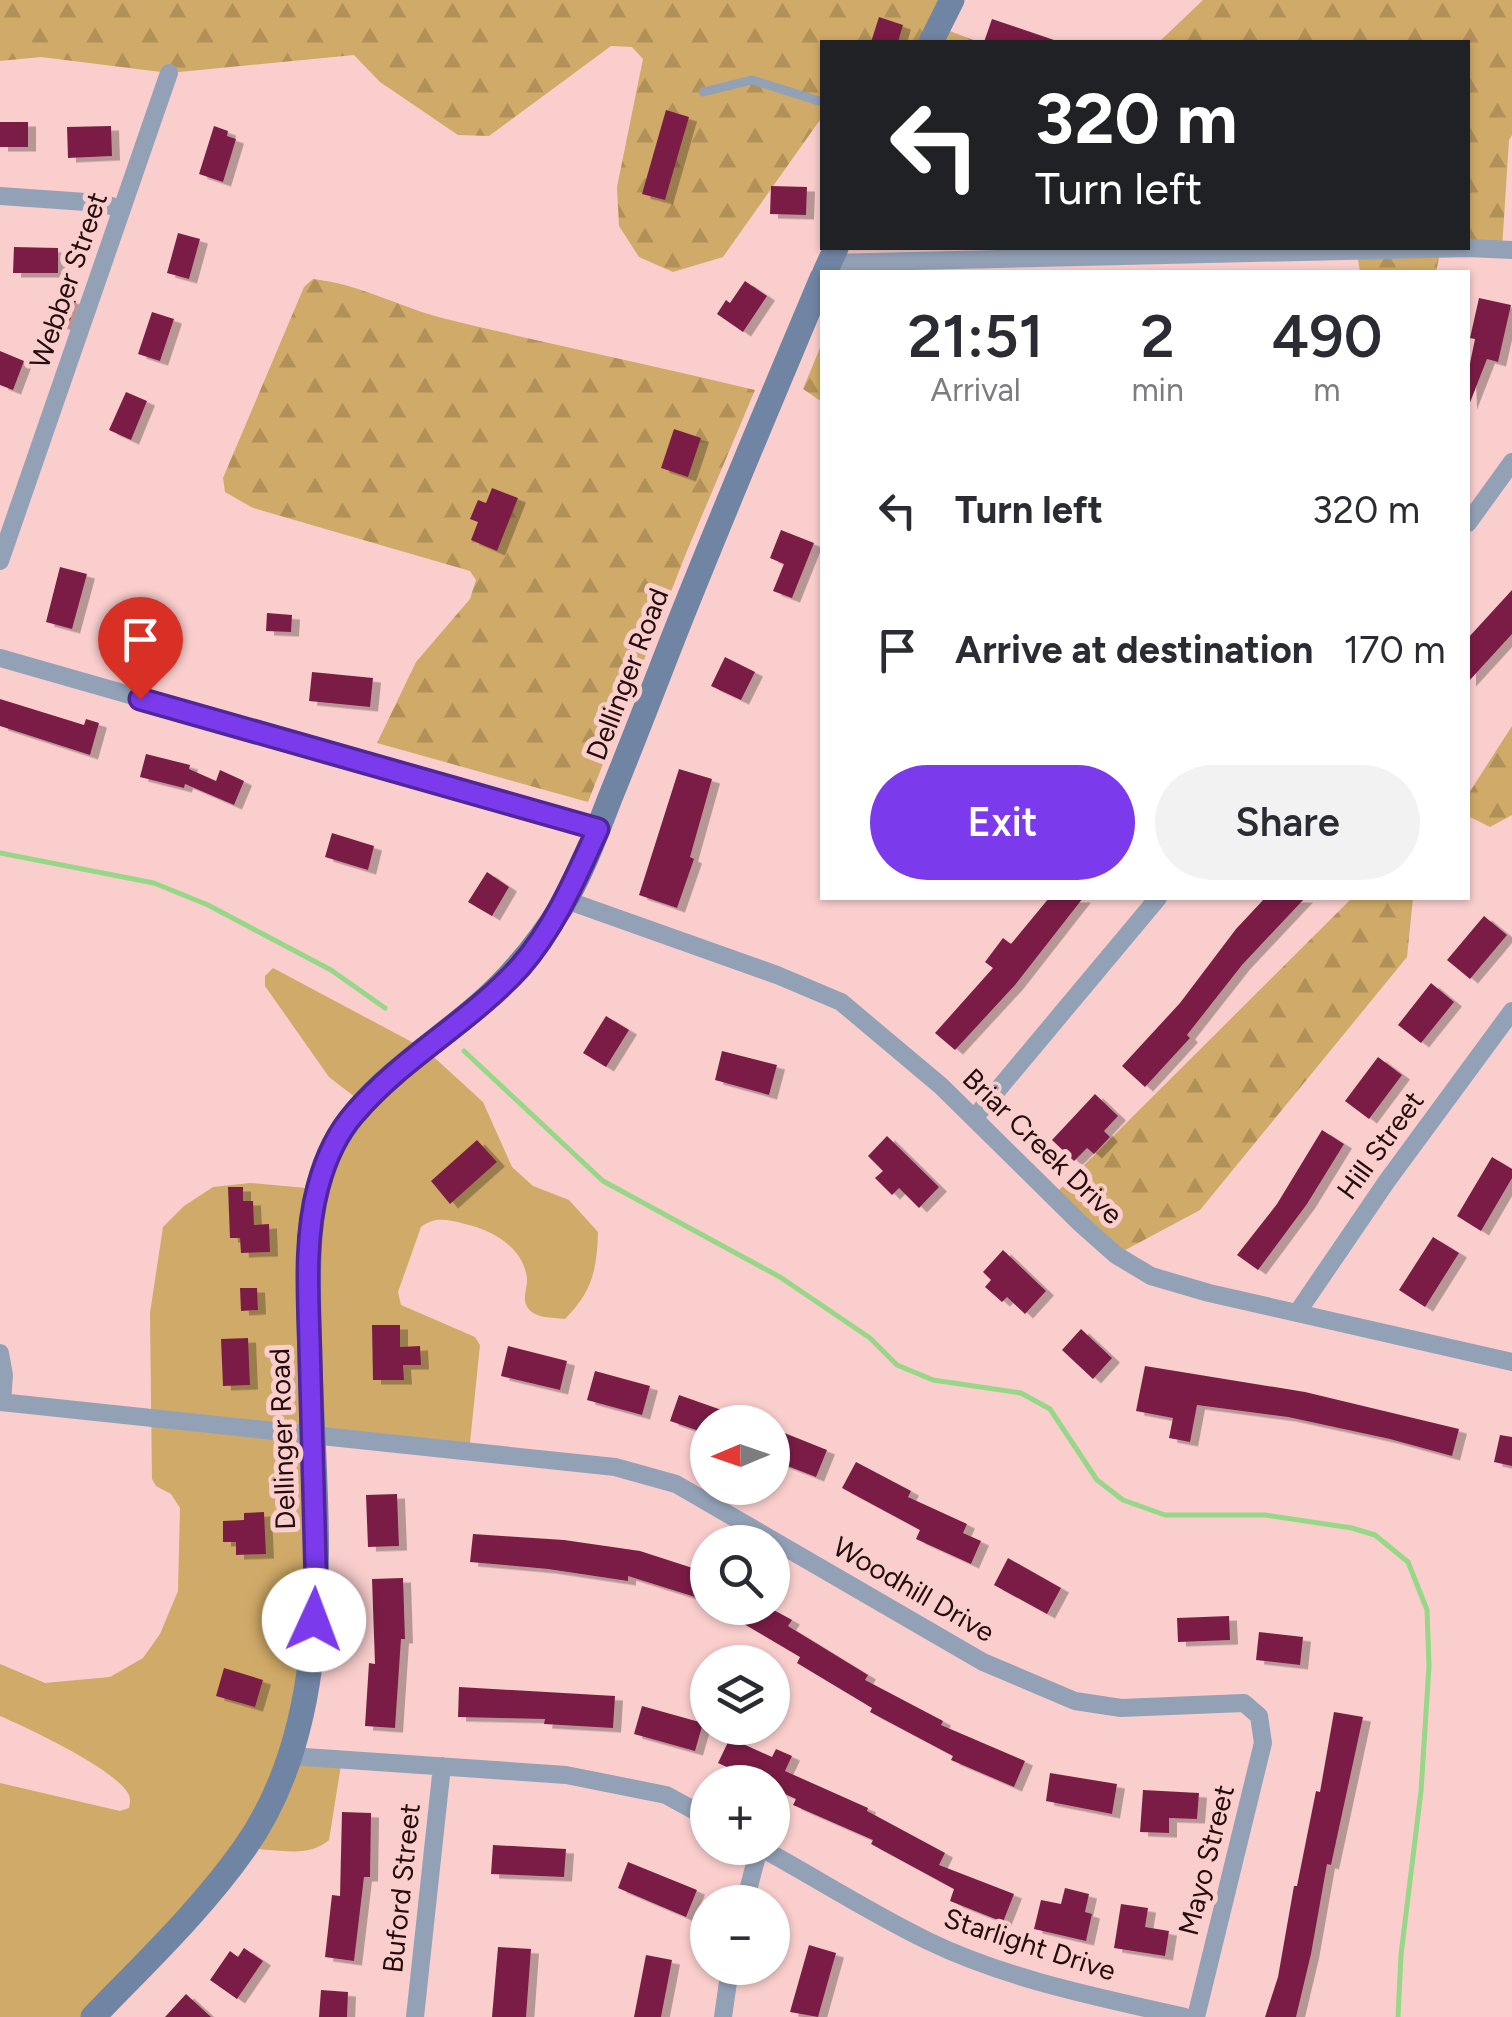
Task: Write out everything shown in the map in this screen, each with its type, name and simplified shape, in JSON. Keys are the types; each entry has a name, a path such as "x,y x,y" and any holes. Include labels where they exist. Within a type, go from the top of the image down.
{"street":[{"path":"931,40 952,0"},
{"name":"Webber Street","path":"0,562 169,73"},
{"path":"0,196 100,203 122,209"},
{"path":"1470,248 1512,250"},
{"path":"828,265 1393,250"},
{"name":"Dellinger Road","path":"93,2017 182,1925 245,1848 263,1819 290,1756 311,1658 316,1582 310,1253 317,1189 332,1147 354,1114 403,1066 520,967 566,900 598,829 706,552 820,284"},
{"path":"1470,520 1512,462"},
{"path":"0,658 598,829"},
{"name":"Briar Creek Drive","path":"566,900 778,974 841,1002 887,1037 975,1117 1116,1255 1151,1276 1208,1294 1512,1362"},
{"path":"975,1117 1156,900"},
{"name":"Hill Street","path":"1297,1313 1387,1181 1512,1011"},
{"path":"0,1354 4,1375 1,1402"},
{"name":"Woodhill Drive","path":"1,1402 615,1468 676,1484 984,1662 1075,1701 1121,1708 1244,1703 1259,1716"},
{"name":"Mayo Street","path":"1196,2017 1260,1760 1263,1743 1259,1716"},
{"path":"290,1756 582,1778 666,1795 690,1808"},
{"name":"Buford Street","path":"415,2017 442,1766"},
{"name":"Starlight Drive","path":"790,1865 927,1940 982,1963 1061,1988 1185,2017"},
{"path":"722,2017 727,1985"}],"lane":[{"path":"703,92 752,80 820,101"}],"green space":[{"path":"0,0 952,0 939,27 974,40 820,40 820,120 723,257 673,272 639,257 619,226 617,187 643,59 632,47 611,46 489,136 458,135 380,82 354,55 169,73 41,57 0,61"},
{"path":"1203,0 1512,0 1512,135 1502,249 1470,249 1470,40 1161,40"},
{"path":"1441,250 1436,270 1360,270 1357,253"},
{"path":"313,279 347,286 446,319 755,390 588,802 377,743 416,662 470,599 476,580 470,571 253,508 225,492 223,478 304,287"},
{"path":"820,348 820,401 803,389"},
{"path":"1512,726 1512,815 1490,827 1470,817 1470,791"},
{"path":"1350,900 1413,900 1407,957 1200,1210 1116,1255 1049,1200"},
{"path":"273,968 425,1049 483,1102 512,1167 533,1186 569,1200 598,1232 594,1269 587,1290 565,1319 540,1316 526,1304 524,1267 505,1242 486,1231 453,1221 437,1220 421,1227 398,1292 401,1305 475,1337 480,1345 469,1452 313,1434 316,1582 291,1755 342,1759 329,1840 300,1851 245,1848 93,2017 0,2017 0,1783 120,1811 129,1808 130,1800 128,1793 106,1772 0,1716 0,1664 45,1683 110,1677 143,1658 160,1634 178,1591 180,1508 171,1494 156,1486 152,1479 150,1313 163,1227 184,1206 213,1187 250,1183 317,1189 364,1104 329,1077 265,986 265,976"}],"building":[{"path":"879,17 903,25 899,40 872,40"},
{"path":"992,19 1054,40 985,40"},
{"path":"666,110 689,117 665,200 642,194"},
{"path":"0,122 28,122 28,147 0,147"},
{"path":"111,126 112,156 68,158 67,127"},
{"path":"214,126 236,139 223,182 199,174"},
{"path":"771,186 807,187 806,215 770,214"},
{"path":"178,233 200,239 189,279 167,273"},
{"path":"14,247 58,248 58,273 13,273"},
{"path":"745,281 767,296 743,332 717,314"},
{"path":"57,296 76,301 68,327 50,322"},
{"path":"1479,298 1511,305 1498,362 1487,359 1470,402 1470,363 1475,339 1470,338"},
{"path":"152,312 174,319 160,361 138,354"},
{"path":"0,351 24,361 13,390 0,385"},
{"path":"126,392 147,401 131,440 109,430"},
{"path":"674,429 701,438 688,477 661,468"},
{"path":"492,488 518,498 497,551 471,540 478,522 470,519 478,500 486,503"},
{"path":"781,530 814,543 792,598 773,591 784,564 770,558"},
{"path":"60,567 87,574 72,629 46,622"},
{"path":"1512,590 1512,634 1470,680 1470,636"},
{"path":"267,613 292,615 291,632 266,631"},
{"path":"725,657 755,672 741,700 711,686"},
{"path":"312,672 373,678 370,707 309,701"},
{"path":"0,699 84,725 86,719 99,723 90,755 0,726"},
{"path":"146,754 190,765 189,769 216,781 220,770 244,781 234,805 185,784 184,788 140,777"},
{"path":"679,769 712,779 690,857 694,859 677,908 639,895"},
{"path":"332,833 374,846 368,870 325,857"},
{"path":"487,872 509,887 492,916 468,902"},
{"path":"1047,900 1081,900 1015,985 955,1050 935,1033 993,968 985,962 1003,938 1011,944"},
{"path":"1263,900 1303,900 1242,965 1187,1035 1190,1038 1145,1087 1122,1066 1180,1003"},
{"path":"1484,916 1507,935 1470,979 1447,960"},
{"path":"1431,983 1454,1002 1421,1043 1398,1025"},
{"path":"606,1016 629,1030 606,1067 583,1053"},
{"path":"722,1051 777,1065 769,1095 715,1080"},
{"path":"1378,1057 1402,1075 1369,1119 1345,1101"},
{"path":"1095,1094 1118,1116 1104,1131 1110,1137 1094,1154 1087,1148 1074,1161 1052,1140"},
{"path":"1322,1130 1344,1144 1307,1204 1258,1270 1237,1255 1277,1204"},
{"path":"887,1136 939,1187 919,1208 899,1188 892,1195 875,1178 883,1171 868,1156"},
{"path":"477,1140 497,1162 450,1204 431,1181"},
{"path":"1492,1157 1512,1169 1512,1178 1481,1231 1457,1216"},
{"path":"228,1187 243,1187 243,1201 253,1201 254,1225 269,1224 270,1252 241,1253 240,1238 230,1238"},
{"path":"1433,1237 1459,1253 1425,1307 1399,1290"},
{"path":"1003,1250 1046,1291 1025,1314 1007,1297 1002,1302 985,1287 991,1280 983,1272"},
{"path":"240,1288 257,1288 258,1310 241,1311"},
{"path":"372,1325 400,1325 400,1347 420,1346 421,1365 403,1365 404,1380 373,1380"},
{"path":"1081,1329 1112,1358 1093,1379 1062,1350"},
{"path":"248,1338 250,1385 223,1386 221,1339"},
{"path":"508,1346 567,1361 560,1390 501,1376"},
{"path":"1145,1366 1305,1392 1459,1429 1452,1456 1288,1417 1197,1405 1190,1442 1169,1438 1173,1418 1136,1411"},
{"path":"595,1371 650,1386 642,1415 587,1400"},
{"path":"679,1395 707,1405 690,1405 690,1428 670,1421"},
{"path":"790,1435 827,1450 816,1477 790,1467"},
{"path":"1500,1435 1512,1437 1512,1466 1494,1462"},
{"path":"856,1462 911,1491 908,1497 967,1524 963,1533 981,1541 971,1564 916,1539 920,1530 842,1488"},
{"path":"397,1494 399,1546 368,1547 366,1495"},
{"path":"264,1512 266,1554 236,1555 236,1542 223,1542 223,1521 244,1520 244,1513"},
{"path":"473,1534 564,1540 640,1551 690,1567 690,1595 628,1576 628,1581 470,1562"},
{"path":"1008,1558 1061,1588 1047,1614 994,1585"},
{"path":"403,1578 405,1639 401,1639 395,1728 365,1726 369,1663 375,1664 372,1579"},
{"path":"1229,1616 1230,1640 1178,1642 1177,1618"},
{"path":"746,1625 789,1625 868,1675 865,1680 943,1721 941,1725 1025,1761 1014,1787 951,1760 953,1756 870,1712 872,1708 797,1663 800,1657 790,1651 790,1645 780,1645"},
{"path":"1259,1632 1303,1637 1300,1665 1256,1660"},
{"path":"224,1668 263,1680 255,1707 216,1696"},
{"path":"459,1687 615,1696 613,1728 544,1724 545,1719 458,1717"},
{"path":"642,1706 690,1719 690,1745 697,1745 695,1751 634,1734"},
{"path":"1334,1712 1363,1717 1331,1865 1327,1864 1311,1954 1296,2017 1265,2017 1278,1977 1316,1791 1320,1792"},
{"path":"727,1745 745,1745 772,1757 776,1749 792,1756 788,1765 718,1763"},
{"path":"790,1773 868,1808 867,1811 945,1853 939,1865 1014,1894 1003,1922 950,1901 954,1889 871,1844 873,1840 793,1805 796,1799 790,1796"},
{"path":"1050,1773 1117,1784 1112,1814 1046,1801"},
{"path":"1143,1790 1199,1793 1197,1819 1169,1818 1169,1833 1140,1832"},
{"path":"342,1812 371,1813 370,1877 364,1877 354,1961 325,1957 332,1895 340,1896"},
{"path":"493,1845 566,1849 564,1877 491,1874"},
{"path":"628,1862 690,1887 690,1907 686,1917 618,1888"},
{"path":"1065,1888 1089,1894 1085,1912 1092,1914 1086,1941 1034,1929 1041,1900 1061,1904"},
{"path":"1121,1904 1148,1908 1145,1927 1169,1931 1165,1956 1114,1948"},
{"path":"809,1945 836,1953 818,2017 790,2012"},
{"path":"498,1947 531,1949 526,2017 492,2017"},
{"path":"244,1948 263,1961 237,1999 210,1980 230,1951 238,1957"},
{"path":"646,1955 672,1960 661,2017 634,2017"},
{"path":"321,1990 348,1992 347,2017 319,2017"},
{"path":"186,1994 211,2017 165,2017"}],"waterway":[{"path":"0,853 154,883 208,905 331,970 385,1008"},
{"path":"464,1051 603,1181 780,1277 870,1338 897,1365 933,1380 1021,1393 1050,1409 1097,1480 1123,1500 1165,1515 1265,1515 1352,1528 1375,1535 1408,1562 1427,1610 1429,1666 1421,1791 1401,1955 1398,2017"}],"route":[{"path":"140,699 598,829 566,900 520,967 403,1066 354,1114 332,1147 317,1189 309,1268 314,1620"}]}
